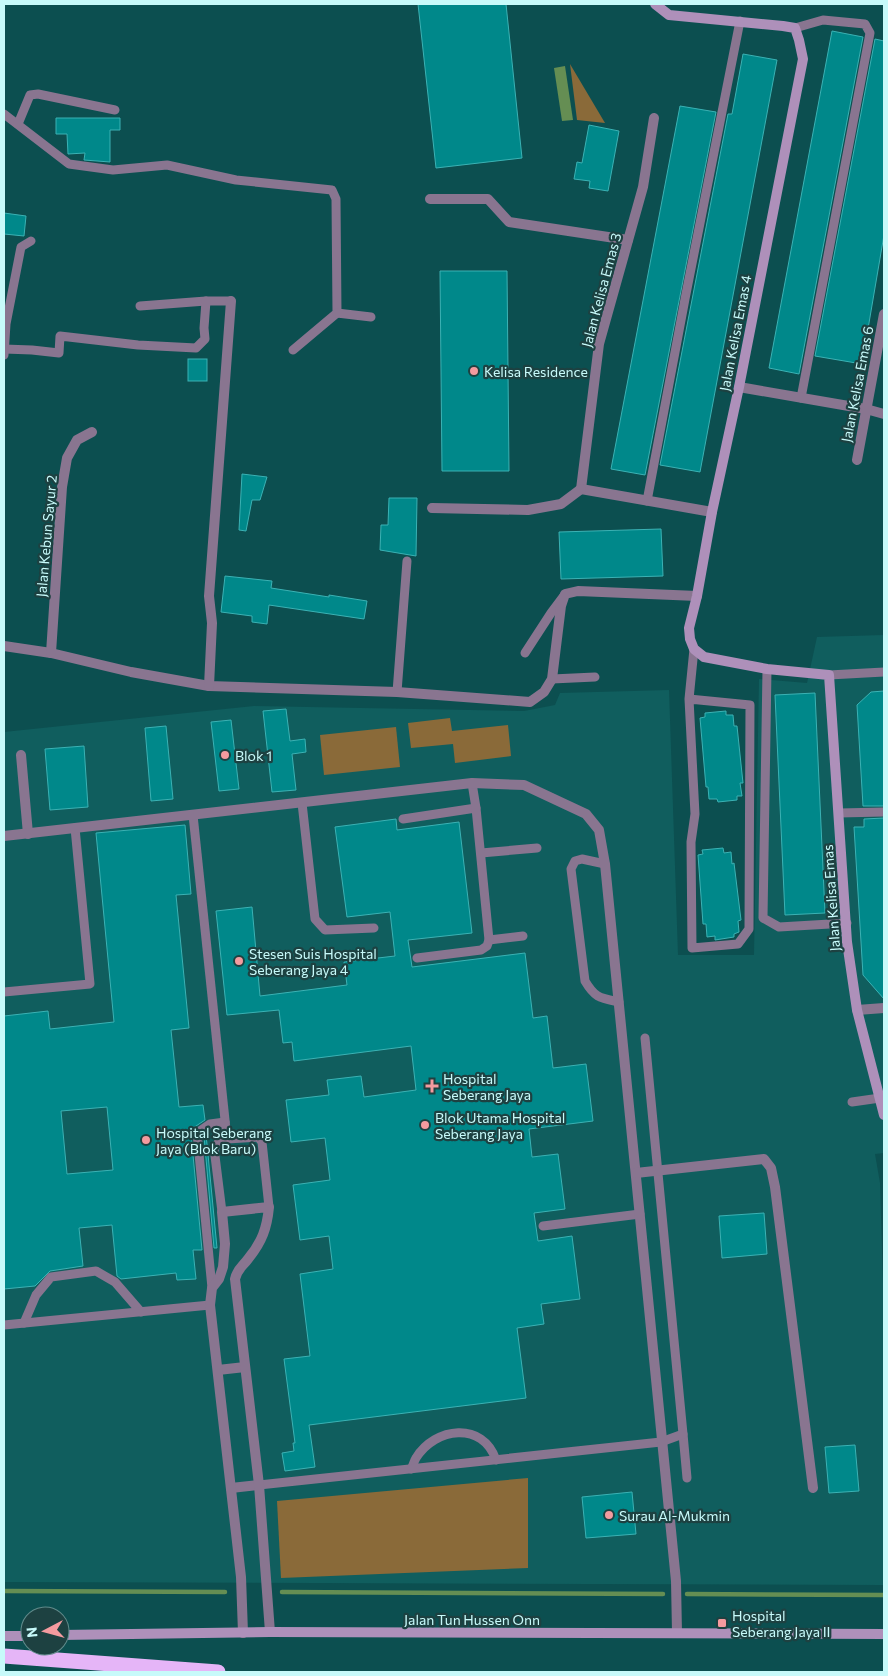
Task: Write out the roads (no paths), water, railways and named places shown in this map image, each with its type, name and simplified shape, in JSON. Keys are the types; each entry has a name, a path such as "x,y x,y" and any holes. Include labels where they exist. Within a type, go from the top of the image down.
{"highway":[{"path":"4,1656 218,1672"}],"street":[{"path":"655,4 668,15 795,28"},
{"name":"Jalan Kelisa Emas 4","path":"694,649 690,639 689,628 739,387 802,59 795,28"},
{"name":"Jalan Kelisa Emas 3","path":"582,489 600,344 643,187 654,118"},
{"path":"430,199 488,199 509,222 628,240"},
{"path":"209,686 212,623 210,596 231,301"},
{"name":"Jalan Kelisa Emas 6","path":"856,460 884,314"},
{"path":"739,387 866,409 884,414"},
{"name":"Jalan Kebun Sayur 2","path":"51,654 62,487 67,458 77,440 92,432"},
{"path":"432,508 528,510 560,504 582,489 712,512"},
{"path":"4,646 209,686 397,692 530,702 544,692 552,679 561,606 565,594 578,591 697,596"},
{"path":"694,649 704,657 767,669 829,675"},
{"name":"Jalan Kelisa Emas","path":"829,675 848,942 857,1010 881,1094 884,1115"},
{"path":"21,755 28,834"},
{"path":"4,836 472,783 524,786 586,814 598,830 605,864 676,1581 677,1633"},
{"path":"857,1010 884,1008"},
{"path":"636,1173 764,1159 771,1168 775,1186 813,1488"},
{"path":"243,1633 241,1577 210,1305 212,1288 219,1279 223,1267 225,1244 222,1212 269,1207 268,1224 260,1243 237,1271 235,1279 259,1485 270,1632"},
{"path":"218,1370 245,1367"},
{"path":"231,1488 259,1485"},
{"name":"Jalan Tun Hussen Onn","path":"70,1635 270,1632 884,1634"},
{"path":"4,1636 20,1636"}],"lane":[{"path":"795,28 823,20 865,24 870,33 801,398"},
{"path":"648,501 685,299 740,21"},
{"path":"18,124 30,95 38,94 115,110"},
{"path":"4,114 69,164 113,170 167,165 236,180 332,190 336,198 337,313"},
{"path":"31,241 21,247 6,324 4,352 32,350 59,353 60,336 138,345 196,348 205,339 206,301"},
{"path":"140,306 231,301"},
{"path":"293,350 337,313 371,317"},
{"path":"397,692 407,562"},
{"path":"525,653 550,612 565,594"},
{"path":"689,699 750,705 749,929 738,944 692,948 691,842 695,814 689,699 694,649"},
{"path":"767,669 763,918 779,927 847,923"},
{"path":"829,675 884,672"},
{"path":"552,679 595,677"},
{"path":"417,958 481,950 487,946 489,940 472,783"},
{"path":"302,803 315,919 325,930 374,928"},
{"path":"403,819 476,808"},
{"path":"839,812 884,812"},
{"path":"193,815 226,1139"},
{"path":"4,992 90,984 75,828"},
{"path":"481,853 537,848"},
{"path":"605,864 582,860 575,861 571,869 585,981 592,994 619,1002"},
{"path":"489,940 523,936"},
{"path":"646,1038 687,1478"},
{"path":"852,1102 881,1094"},
{"path":"212,1288 197,1133 210,1124 225,1122"},
{"path":"222,1212 214,1148 219,1142 226,1139 258,1137 262,1142 269,1207"},
{"path":"543,1226 640,1214"},
{"path":"24,1323 36,1295 51,1277 96,1271 115,1282 141,1312"},
{"path":"4,1325 210,1305"},
{"path":"411,1469 416,1458 433,1441 446,1434 472,1434 483,1440 492,1450 496,1460"},
{"path":"259,1485 661,1442 683,1434"}],"waterway":[{"path":"4,1591 225,1592"},
{"path":"282,1592 663,1594"},
{"path":"687,1594 884,1595"}],"place":[{"name":"Kelisa Residence","path":"474,371"},
{"name":"Blok 1","path":"225,755"},
{"name":"Stesen Suis Hospital Seberang Jaya 4","path":"239,961"},
{"name":"Hospital Seberang Jaya","path":"432,1086"},
{"name":"Blok Utama Hospital Seberang Jaya","path":"425,1125"},
{"name":"Hospital Seberang Jaya (Blok Baru)","path":"146,1140"},
{"name":"Surau Al-Mukmin","path":"609,1515"},
{"name":"Hospital Seberang Jaya II","path":"722,1623"}]}
